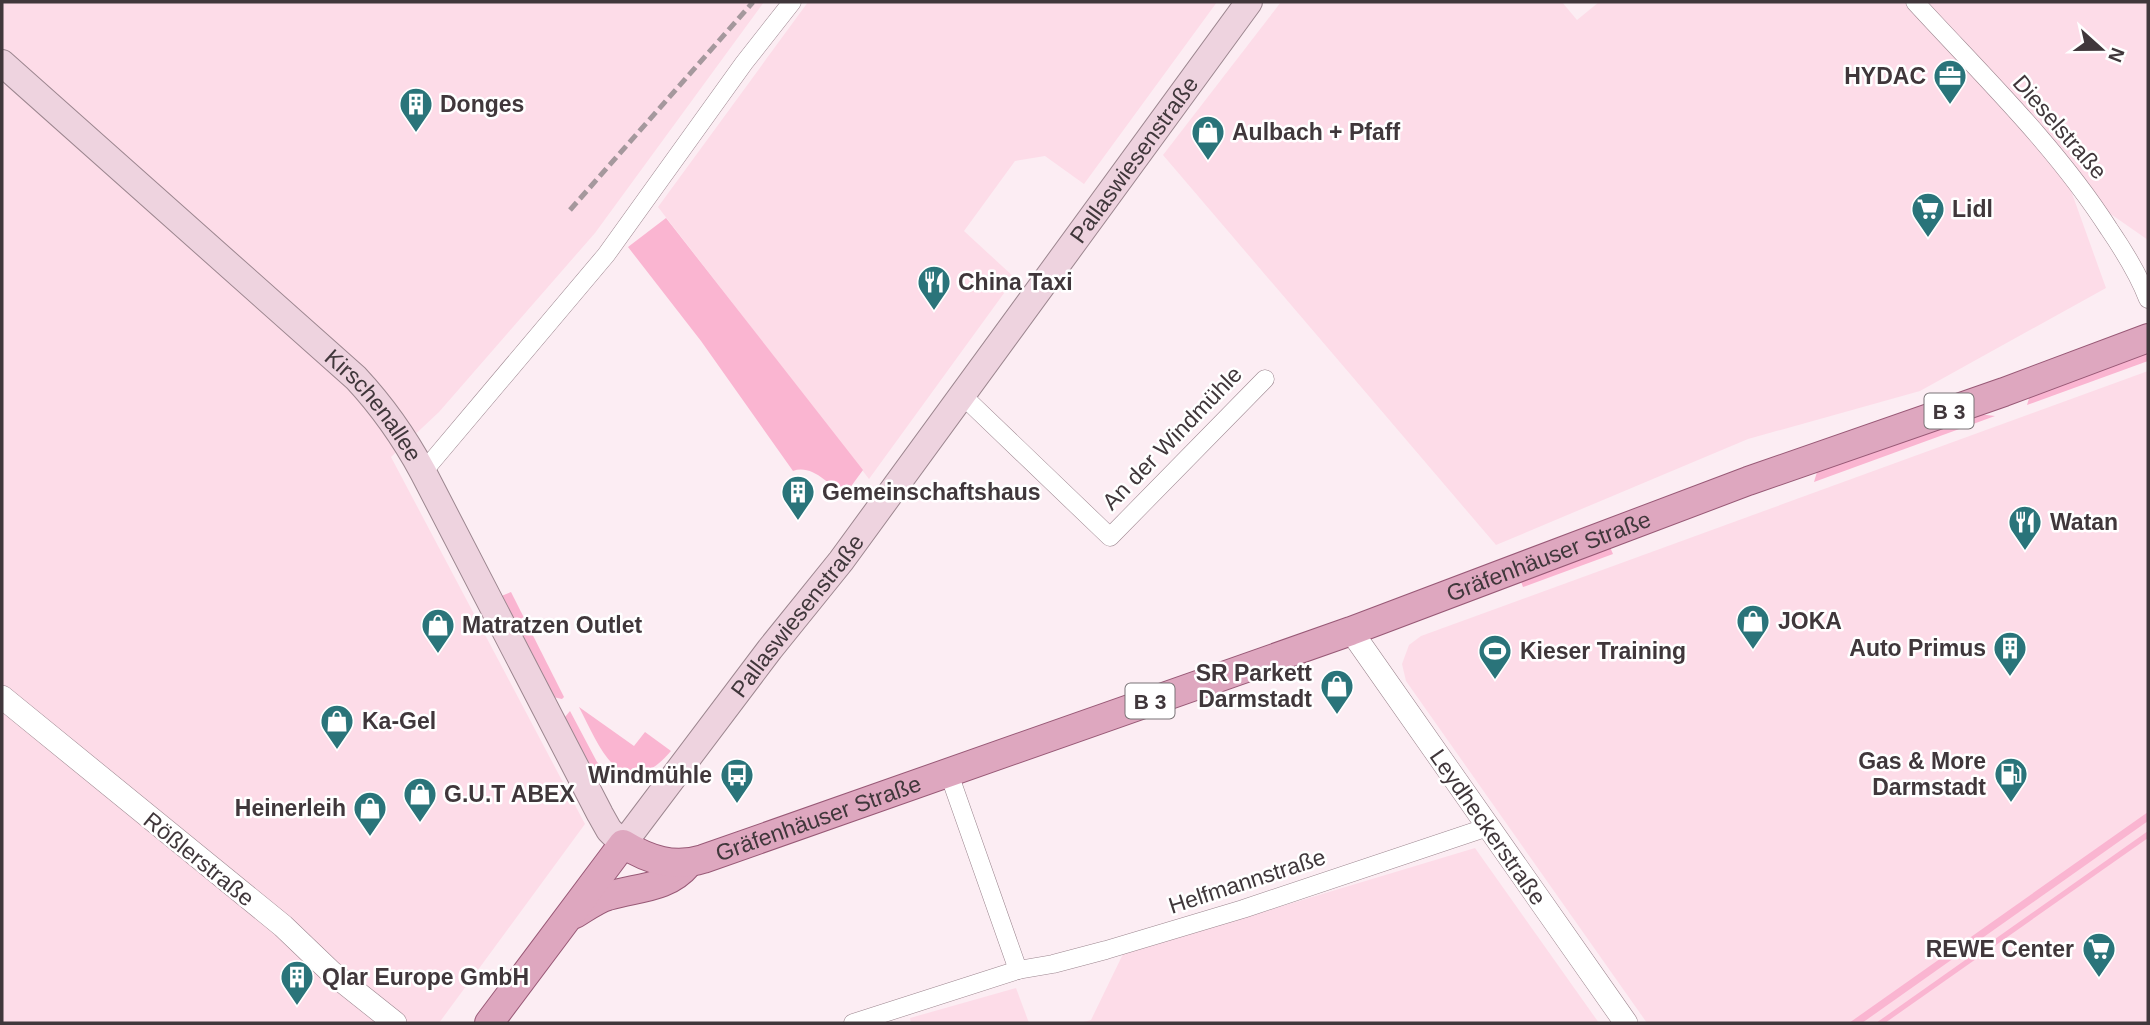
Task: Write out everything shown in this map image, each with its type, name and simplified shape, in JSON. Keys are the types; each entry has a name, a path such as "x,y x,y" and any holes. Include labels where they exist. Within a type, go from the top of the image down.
{"main road":[{"name":"Pallaswiesenstraße","path":"489,1023 770,649 819,590 963,396 1245,3"},
{"name":"Kirschenallee","path":"2,63 356,378 388,415 423,472 600,814 609,830 623,844"},
{"name":"Gräfenhäuser Straße","path":"623,844 658,861 688,864 1351,631 1748,481 2004,392 2148,338"},
{"name":"Gräfenhäuser Straße","path":"567,919 607,896 650,887 672,879 688,864"}],"street":[{"path":"423,472 606,255 744,63 792,2"},
{"name":"Dieselstraße","path":"1915,2 2079,184 2132,264 2148,299"},
{"name":"An der Windmühle","path":"963,396 1111,537 1265,379"},
{"name":"Leydheckerstraße","path":"1351,631 1626,1023"},
{"name":"Rößlerstraße","path":"2,698 282,926 325,967 395,1023"},
{"name":"Gräfenhäuser Straße","path":"948,771 1018,970"},
{"name":"Helfmannstraße","path":"853,1023 1018,970 1053,964 1243,909 1488,827"}],"shaded area":[{"path":"2,2 764,2 595,233 439,412 391,457 585,824 439,1023 2,1023"},
{"path":"808,2 1217,2 1084,184 1045,156 1015,161 964,231 1015,278 869,479 658,207"},
{"path":"1281,2 1562,2 1577,20 1599,2 2148,2 2148,240 2069,185 2106,288 1920,391 1748,439 1496,545 1163,155"},
{"path":"666,218 863,470 844,496 814,473 807,470 793,471 701,341 628,247"},
{"path":"2148,352 2148,361 2027,405 2030,395"},
{"path":"2148,371 2148,1023 1647,1023 1406,681 1402,664 1409,645 1421,636"},
{"path":"1978,414 1995,416 1814,482 1817,472"},
{"path":"1610,547 1613,554 1523,587 1520,579"},
{"path":"511,592 564,697 562,699 553,697 499,597"},
{"path":"579,707 634,746 645,732 671,751 654,767 639,774 626,773 614,766 604,754"},
{"path":"570,711 597,762 609,773 603,783 584,760 564,722"},
{"path":"2148,812 2148,821 1862,1023 1849,1023"},
{"path":"2148,831 2148,838 1885,1023 1876,1023"},
{"path":"1475,848 1599,1023 1080,1023 1091,1020 1123,954"},
{"path":"1016,988 1029,1023 911,1023 910,1018"}],"railway":[{"path":"570,210 753,2"}],"place":[{"name":"HYDAC","path":"1950,106"},
{"name":"Donges","path":"416,134"},
{"name":"Aulbach + Pfaff","path":"1208,162"},
{"name":"Lidl","path":"1928,239"},
{"name":"China Taxi","path":"934,312"},
{"name":"Gemeinschaftshaus","path":"798,522"},
{"name":"Watan","path":"2025,552"},
{"name":"JOKA","path":"1753,651"},
{"name":"Matratzen Outlet","path":"438,655"},
{"name":"Auto Primus","path":"2010,678"},
{"name":"Kieser Training","path":"1495,681"},
{"name":"SR Parkett Darmstadt","path":"1337,716"},
{"name":"Ka-Gel","path":"337,751"},
{"name":"Gas & More Darmstadt","path":"2011,804"},
{"name":"Windmühle","path":"737,805"},
{"name":"G.U.T ABEX","path":"420,824"},
{"name":"Heinerleih","path":"370,838"},
{"name":"REWE Center","path":"2099,979"},
{"name":"Qlar Europe GmbH","path":"297,1007"}]}
